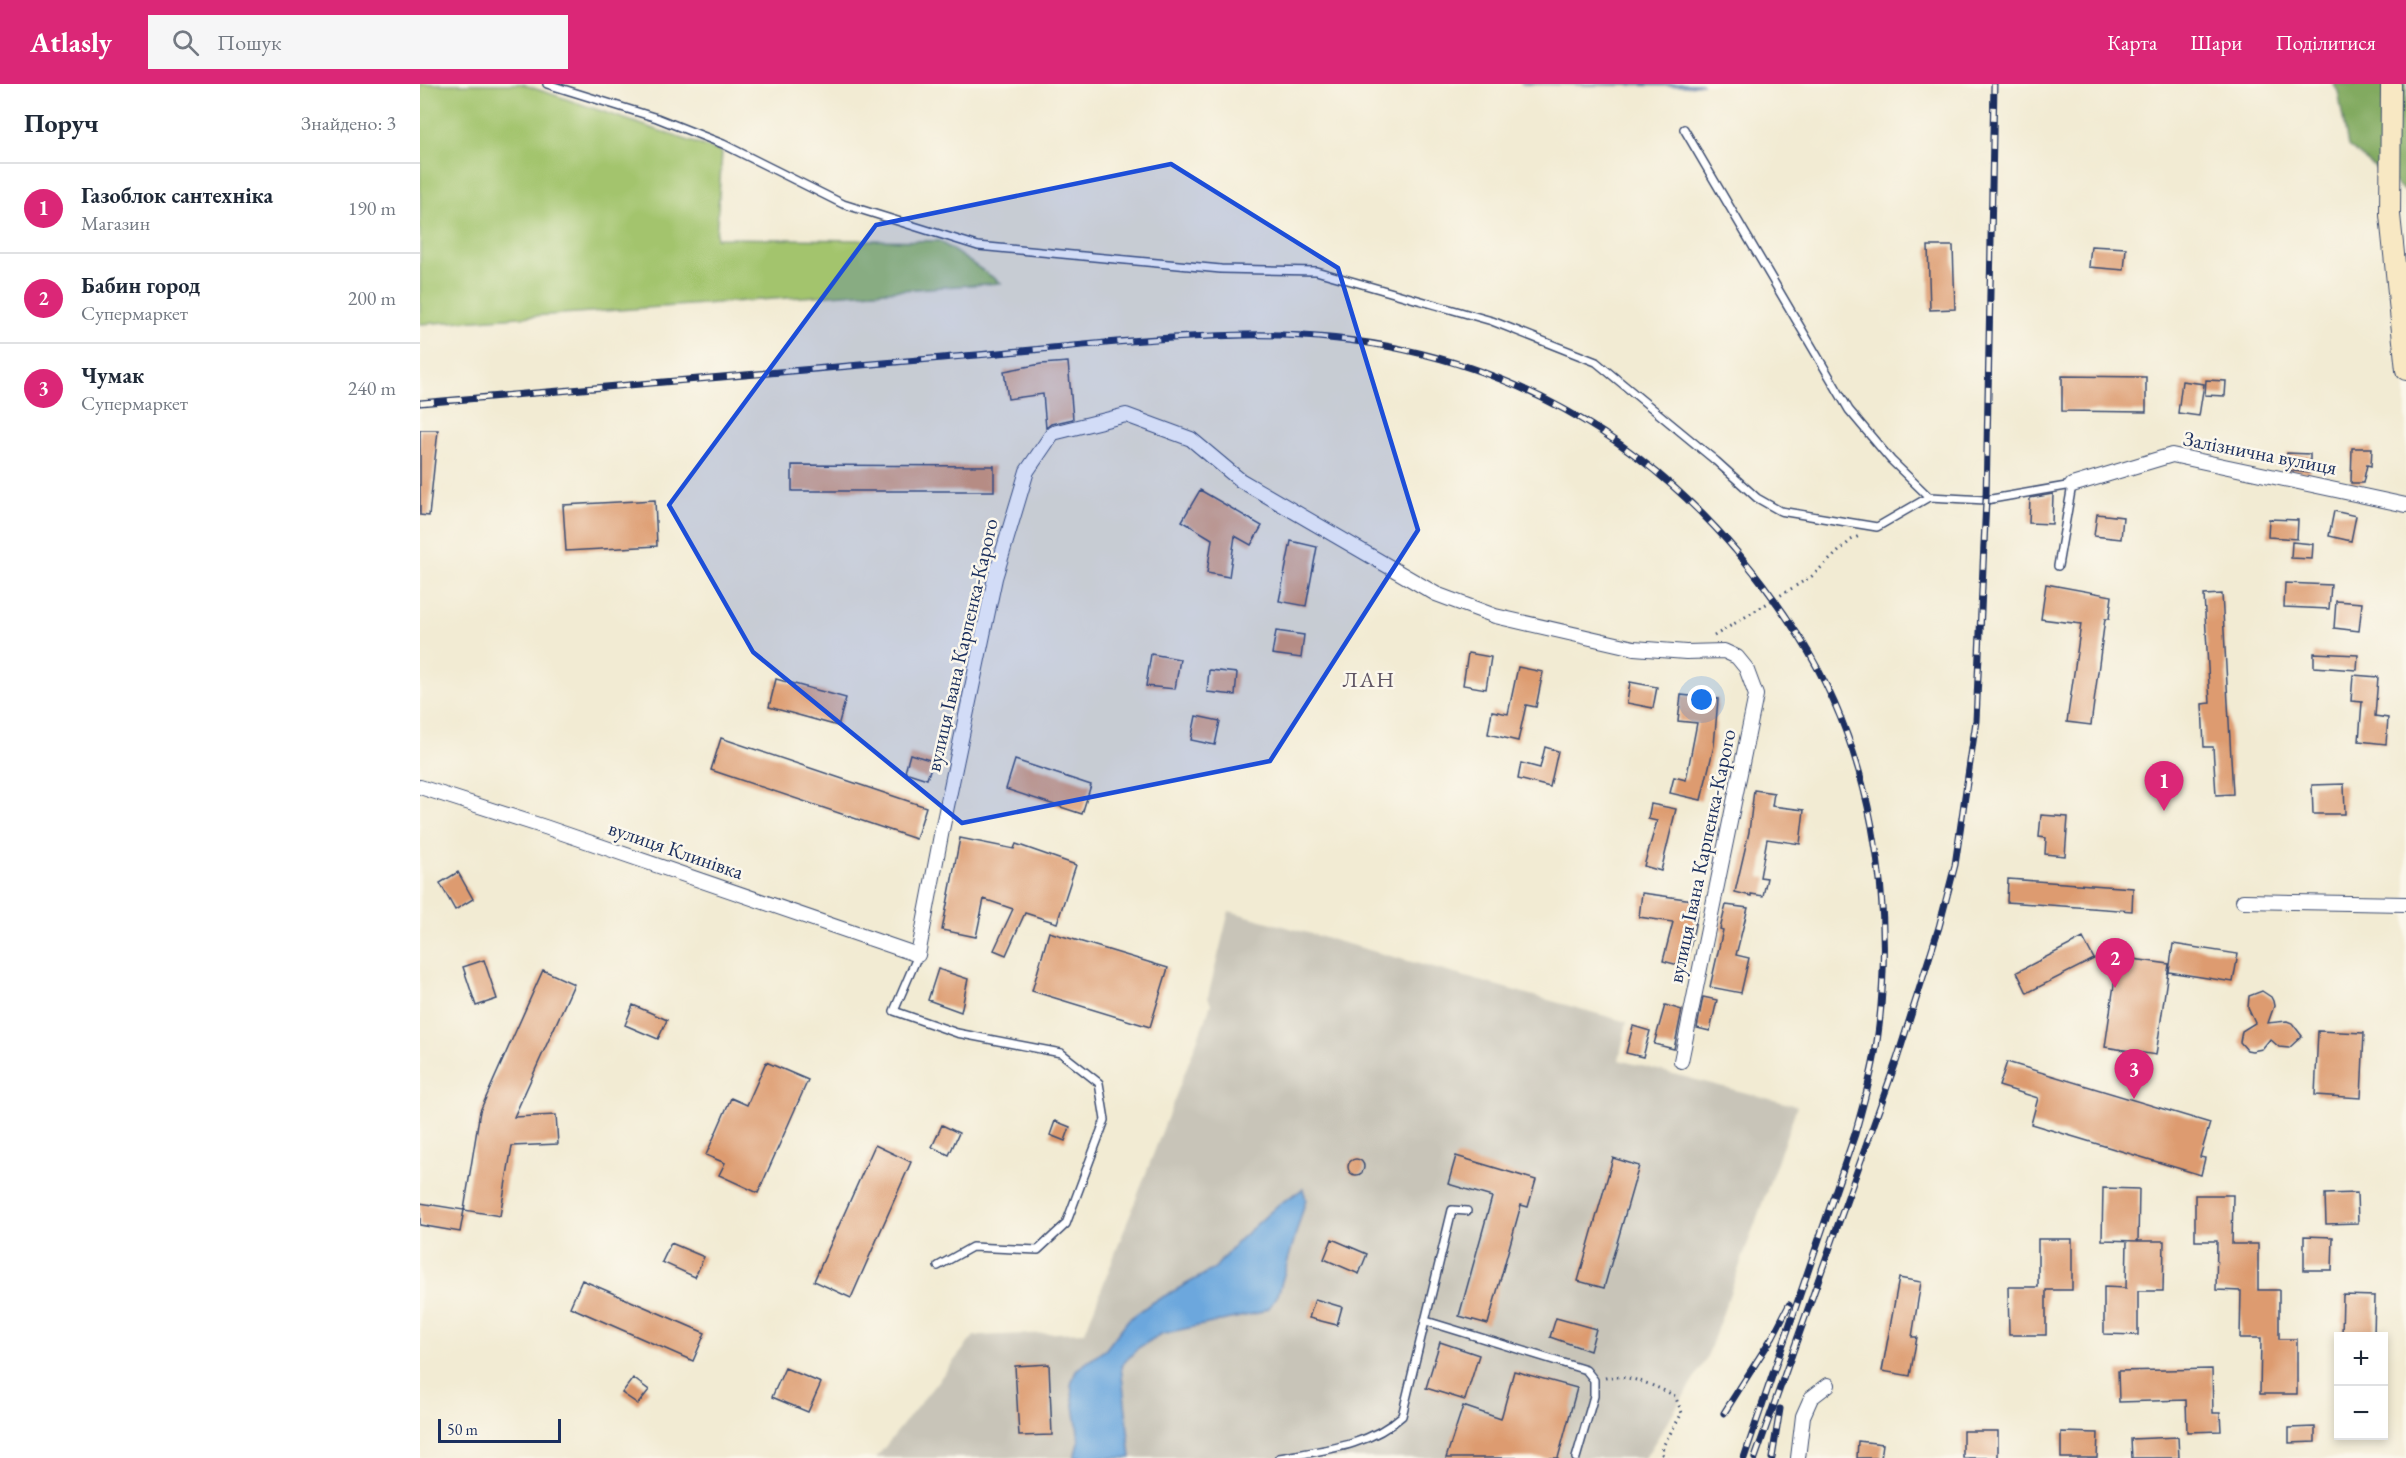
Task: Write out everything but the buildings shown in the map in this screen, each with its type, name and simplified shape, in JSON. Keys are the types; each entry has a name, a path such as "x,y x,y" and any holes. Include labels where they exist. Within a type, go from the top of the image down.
{"main road":[{"path":"2391,84 2391,215 2406,370"}],"street":[{"name":"вулиця Івана Карпенка-Карого","path":"918,955 995,578 1027,471 1053,433 1126,415 1191,439 1240,480 1436,594 1496,616 1634,648 1686,652 1724,651 1737,657 1746,668 1756,695 1681,1061"},
{"name":"Залізнична вулиця","path":"2072,486 2172,455 2406,505"},
{"name":"вулиця Клинівка","path":"420,787 545,827 918,955"},
{"path":"2243,901 2406,904"},
{"path":"1798,1458 1803,1416 1811,1398 1828,1385"}],"lane":[{"path":"547,84 657,118 723,144 843,204 978,246 1221,269 1316,271 1492,321 1596,362 1716,461 1757,498 1780,512 1877,527 1929,497 1986,500 2072,486 2058,566"},
{"path":"1684,129 1849,410 1891,460 1929,497"},
{"path":"918,955 894,1011 957,1033 1061,1053 1099,1083 1106,1120 1066,1224 1038,1250 972,1247 938,1266"},
{"path":"1279,1458 1348,1446 1387,1430 1402,1416 1452,1209 1467,1211"},
{"path":"1426,1321 1586,1370 1594,1380 1594,1396 1576,1458"}],"path":[{"path":"1686,652 1812,576 1851,540 1877,527"},
{"path":"1594,1380 1615,1375 1660,1388 1675,1396 1682,1413 1663,1446 1660,1458"},
{"path":"1662,1454 1667,1458"}],"highlighted area":[{"path":"1171,164 1338,268 1418,530 1270,761 962,823 753,652 669,505 876,225"}],"shaded area":[{"path":"1229,911 1627,1022 1619,1060 1797,1106 1706,1360 1645,1458 876,1458 974,1336 1085,1332 1211,1004 1208,997"}],"green space":[{"path":"420,84 522,84 722,152 716,238 939,241 1001,283 420,324"},
{"path":"2333,84 2406,84 2406,192 2348,146 2338,91"}],"water":[{"path":"1520,84 1703,84 1690,86"},
{"path":"1303,1189 1306,1199 1278,1295 1269,1308 1258,1313 1161,1334 1138,1348 1121,1366 1131,1458 1074,1458 1079,1439 1071,1385 1076,1370 1106,1349 1128,1320 1150,1304 1214,1269 1237,1242 1279,1204"}],"railway":[{"path":"1755,1458 1897,1059 1939,927 1955,865 1976,721 1986,500 1994,84"},
{"path":"420,403 1168,338 1244,335 1331,338 1414,352 1491,376 1564,409 1631,452 1693,505 1749,567 1800,638 1824,682 1844,728 1860,776 1872,825 1879,875 1883,926 1883,976 1879,1026 1869,1080 1855,1134 1744,1458"},
{"path":"1724,1413 1773,1336 1789,1305"},
{"path":"1772,1458 1780,1409"}],"place":[{"name":"Газоблок сантехніка","path":"2164,811"},
{"name":"Бабин город","path":"2115,988"},
{"name":"Чумак","path":"2134,1099"}],"district":[{"name":"ЛАН","path":"1369,679"}]}
